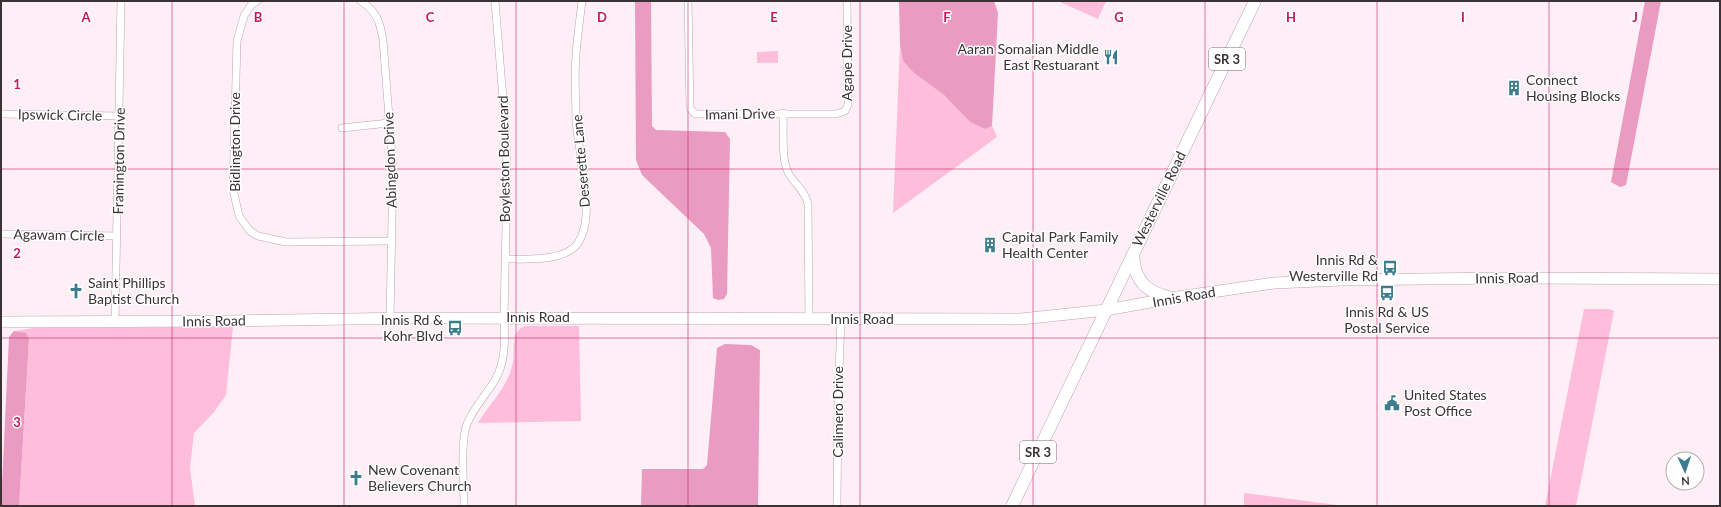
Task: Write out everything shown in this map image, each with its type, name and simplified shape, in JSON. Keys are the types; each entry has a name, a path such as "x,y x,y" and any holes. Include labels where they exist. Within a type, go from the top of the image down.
{"main road":[{"name":"Westerville Road","path":"1012,506 1255,1"},
{"path":"1133,254 1134,268 1137,278 1157,295 1172,298"},
{"name":"Innis Road","path":"1,322 230,322 504,317 1021,319 1106,310 1172,298 1274,283 1341,280 1600,278 1720,279"}],"street":[{"name":"Framington Drive","path":"115,322 122,1"},
{"name":"Abingdon Drive","path":"361,1 368,6 380,21 382,40 393,169 390,318"},
{"name":"Boyleston Boulevard","path":"464,506 465,433 467,424 499,371 503,358 505,336 504,317 507,180 506,136 495,1"},
{"name":"Deserette Lane","path":"505,259 550,258 571,249 578,243 585,225 586,205 576,121 576,57 582,1"},
{"name":"Imani Drive","path":"688,1 690,108 695,114 783,114 785,164 788,173 805,194 808,204 809,319"},
{"name":"Agape Drive","path":"783,114 836,114 845,111 848,105 847,1"},
{"name":"Bidlington Drive","path":"254,3 244,16 237,42 233,189 239,216 250,231 258,236 271,240 286,242 391,241"},
{"name":"Ipswick Circle","path":"1,114 120,116"},
{"path":"342,128 389,123"},
{"name":"Agawam Circle","path":"1,234 117,236"},
{"name":"Calimero Drive","path":"837,506 838,391 841,319"}],"shaded area":[{"path":"635,1 651,1 652,126 656,130 725,132 730,139 727,294 724,299 718,300 713,298 711,248 704,234 642,175 636,160"},
{"path":"899,1 994,1 998,13 992,126 985,129 970,122 944,95 914,73 903,61 900,44"},
{"path":"1058,1 1106,1 1098,19"},
{"path":"1645,1 1661,1 1626,185 1620,187 1611,182"},
{"path":"900,44 903,61 914,73 944,95 970,122 985,129 992,126 997,137 893,213"},
{"path":"778,51 778,63 757,63 757,52"},
{"path":"1584,309 1609,309 1614,311 1576,506 1545,506"},
{"path":"525,326 579,326 581,421 478,423 508,379 513,362 515,337 517,332"},
{"path":"233,327 226,395 214,412 194,433 190,468 195,506 19,506 29,339 14,331 34,328"},
{"path":"14,331 26,333 29,339 19,506 1,506 9,337"},
{"path":"725,344 751,345 760,350 758,506 641,506 642,469 703,469 707,465 717,348"},
{"path":"1244,493 1345,506 1244,506"}],"place":[{"name":"Aaran Somalian Middle East Restuarant","path":"1111,57"},
{"name":"Connect Housing Blocks","path":"1514,88"},
{"name":"Capital Park Family Health Center","path":"990,245"},
{"name":"Innis Rd & Westerville Rd","path":"1390,268"},
{"name":"Saint Phillips Baptist Church","path":"76,291"},
{"name":"Innis Rd & US Postal Service","path":"1387,293"},
{"name":"Innis Rd & Kohr Blvd","path":"455,328"},
{"name":"United States Post Office","path":"1392,403"},
{"name":"New Covenant Believers Church","path":"356,478"}]}
